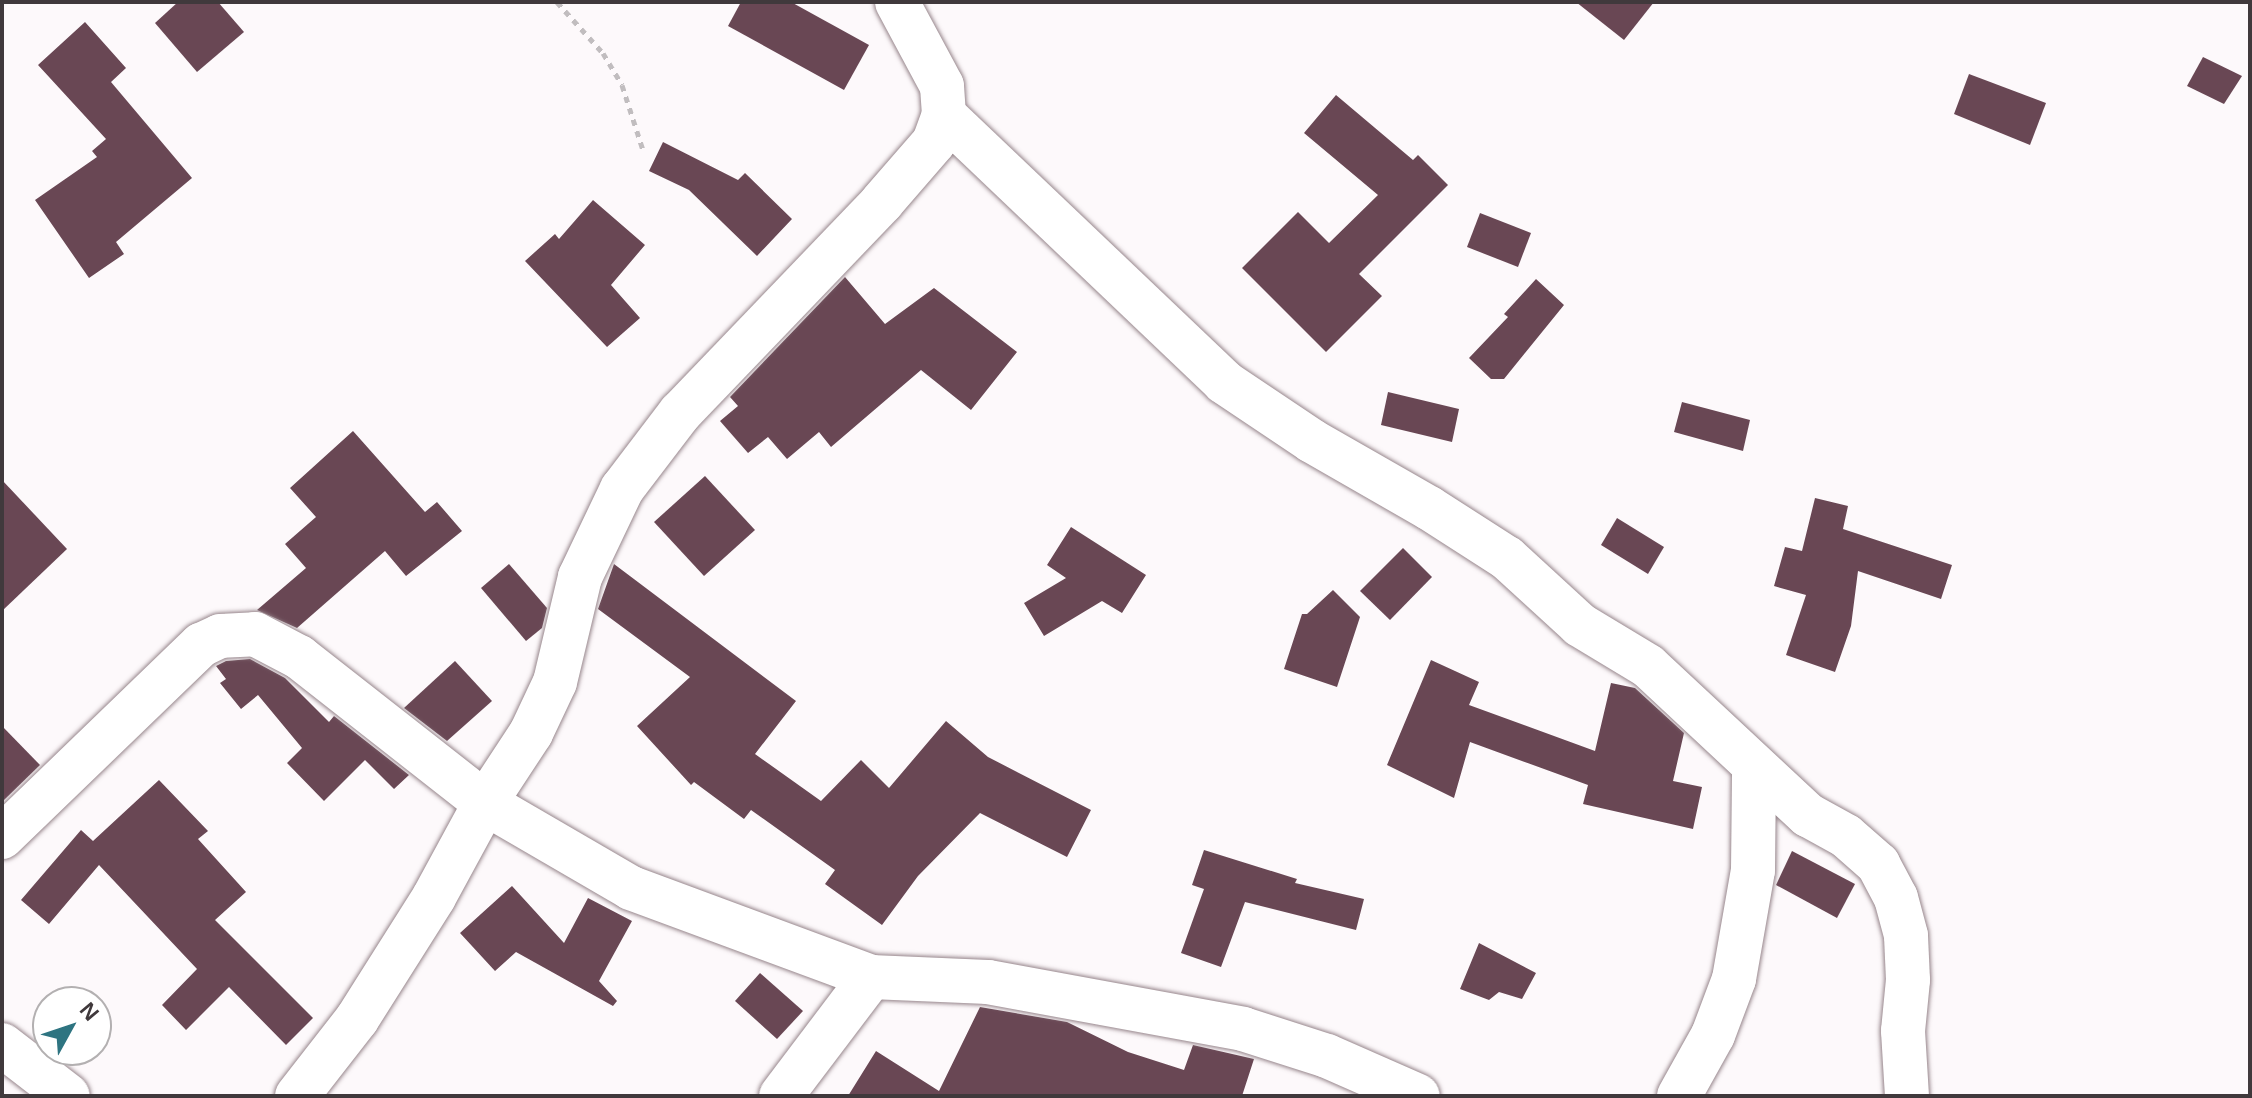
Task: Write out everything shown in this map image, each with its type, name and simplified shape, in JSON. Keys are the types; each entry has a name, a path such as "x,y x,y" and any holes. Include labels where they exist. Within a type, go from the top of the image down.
{"street":[{"path":"297,1096 357,1019 434,897 485,803 531,733 555,682 580,577 622,489 680,413 882,202 934,142 944,115 942,86 897,2"},
{"path":"944,115 1224,382 1312,441 1429,508 1507,558 1580,625 1648,666 1808,815 1846,836 1878,864 1896,898 1906,936 1908,980 1903,1031 1907,1096"},
{"path":"2,837 201,645 220,636 255,634 299,657 485,803 631,888 871,977 988,982 1243,1029 1327,1056 1418,1096"},
{"path":"1679,1096 1713,1035 1734,979 1753,870 1754,766"},
{"path":"781,1096 871,977"},
{"path":"2,1045 68,1096"}],"path":[{"path":"557,2 603,53 622,85 644,153"}],"building":[{"path":"178,2 218,2 244,32 197,72 155,23"},
{"path":"741,2 791,2 869,45 844,90 728,26"},
{"path":"1576,2 1654,2 1624,40"},
{"path":"85,22 126,68 111,82 192,178 116,242 124,254 89,278 35,200 97,157 92,151 106,139 38,65"},
{"path":"2203,57 2242,76 2224,104 2187,86"},
{"path":"1969,74 2046,103 2030,145 1954,114"},
{"path":"1336,95 1413,160 1418,155 1448,185 1359,274 1382,296 1326,352 1242,268 1298,212 1329,243 1378,195 1304,133"},
{"path":"663,142 738,180 745,173 792,219 757,256 689,190 649,171"},
{"path":"593,200 645,245 611,285 640,318 607,347 525,261 555,234 559,239"},
{"path":"1480,213 1531,233 1518,267 1467,247"},
{"path":"845,277 885,324 934,288 1017,352 971,410 921,370 831,447 819,432 787,459 768,437 748,453 720,421 738,406 730,397"},
{"path":"1536,279 1564,305 1504,379 1491,379 1469,358 1508,317 1504,314"},
{"path":"1388,392 1459,409 1452,442 1381,425"},
{"path":"1682,402 1750,420 1743,451 1674,432"},
{"path":"353,431 425,512 437,502 462,531 406,576 385,551 297,628 257,610 306,568 285,544 316,517 290,488"},
{"path":"705,476 755,530 704,576 654,522"},
{"path":"2,480 67,549 2,611"},
{"path":"1815,498 1848,506 1843,529 1952,565 1941,599 1858,571 1851,626 1835,672 1786,655 1806,595 1774,586 1785,547 1802,551"},
{"path":"1617,518 1664,547 1648,574 1601,545"},
{"path":"1071,527 1146,575 1122,613 1102,601 1044,636 1024,603 1066,578 1047,565"},
{"path":"1403,548 1432,577 1390,620 1360,591"},
{"path":"509,564 547,608 542,628 526,641 481,588"},
{"path":"614,564 796,701 755,754 821,801 861,760 889,788 946,721 988,757 1091,810 1067,857 980,813 918,876 882,925 825,884 835,870 751,810 744,819 694,782 691,785 637,726 690,677 598,609"},
{"path":"1333,590 1360,617 1337,687 1284,669 1302,614 1307,614"},
{"path":"250,659 285,678 329,722 334,716 409,775 394,789 365,760 324,801 287,763 302,748 258,695 241,709 220,683 226,679 216,666 226,661"},
{"path":"1431,660 1479,682 1469,705 1595,751 1611,683 1635,688 1684,733 1673,781 1702,787 1693,829 1583,804 1588,785 1470,742 1454,798 1387,765"},
{"path":"455,661 492,701 447,741 404,708"},
{"path":"2,726 40,765 2,802"},
{"path":"159,780 208,831 198,839 246,892 215,920 313,1018 286,1045 229,987 186,1030 162,1005 197,969 99,865 49,924 21,900 81,830 93,841"},
{"path":"1204,850 1297,879 1295,883 1364,899 1356,930 1245,902 1221,967 1181,953 1204,889 1192,885"},
{"path":"1792,851 1855,884 1837,918 1776,885"},
{"path":"512,886 564,943 588,898 632,921 599,981 617,1001 613,1006 516,952 495,971 460,933"},
{"path":"1479,943 1536,973 1522,999 1499,992 1489,1000 1460,989"},
{"path":"760,973 803,1011 777,1039 735,1001"},
{"path":"980,1007 1067,1022 1128,1052 1184,1070 1193,1045 1254,1059 1242,1096 848,1096 876,1051 939,1091"}]}
